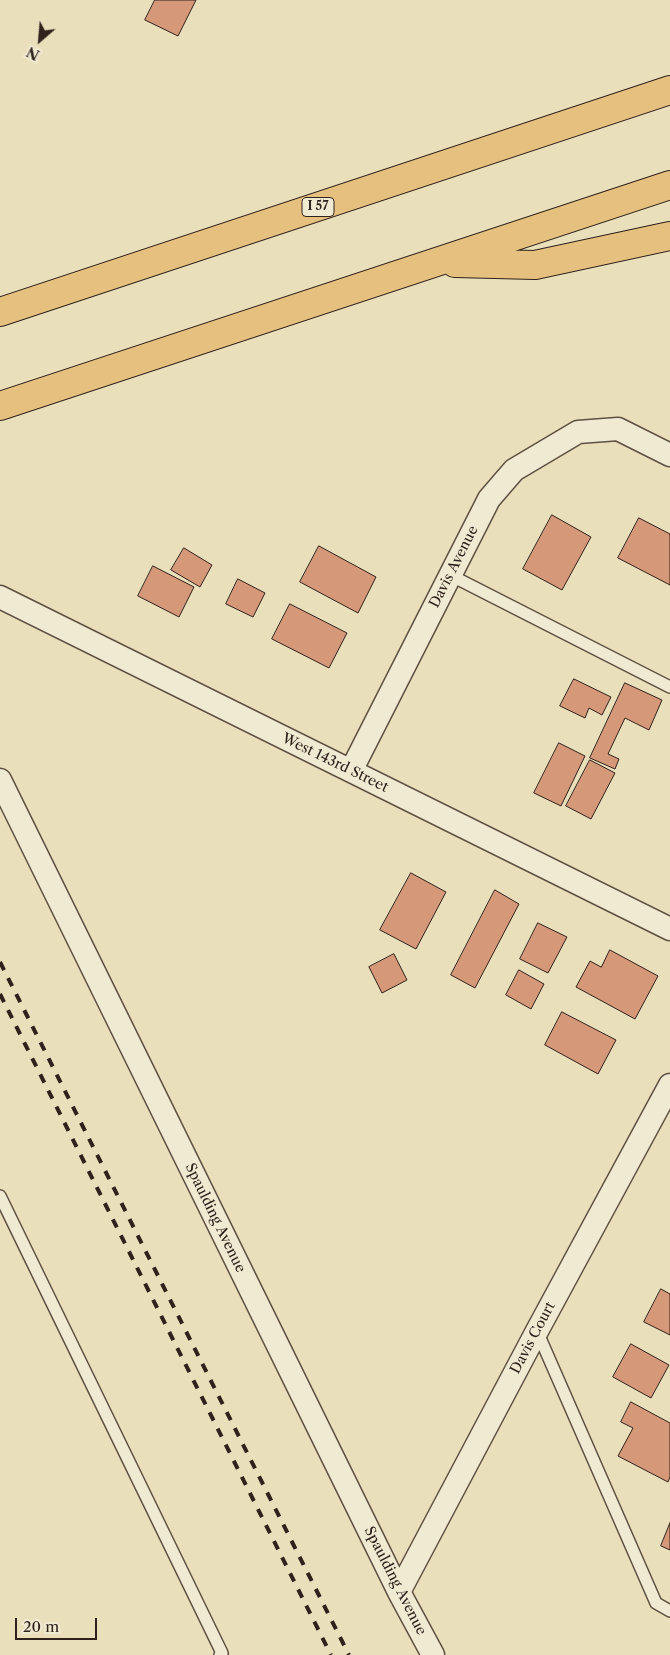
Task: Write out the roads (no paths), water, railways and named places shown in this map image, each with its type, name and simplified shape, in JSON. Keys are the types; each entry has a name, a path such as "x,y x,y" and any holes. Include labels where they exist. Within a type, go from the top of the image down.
{"highway":[{"path":"637,101 670,82"},
{"name":"I 57","path":"0,312 670,90"},
{"path":"0,406 670,186"},
{"path":"436,263 535,265 670,236"}],"street":[{"name":"Davis Avenue","path":"351,771 489,499 514,470 578,432 618,429 670,455"},
{"name":"West 143rd Street","path":"0,597 670,929"},
{"name":"Spaulding Avenue","path":"0,780 399,1592 433,1655"},
{"name":"Davis Court","path":"399,1592 670,1085"}],"lane":[{"path":"450,575 670,686"},
{"path":"0,1196 222,1652 220,1655"},
{"path":"537,1331 656,1603 670,1611"}],"railway":[{"path":"0,962 349,1655"},
{"path":"0,994 331,1655"}]}
